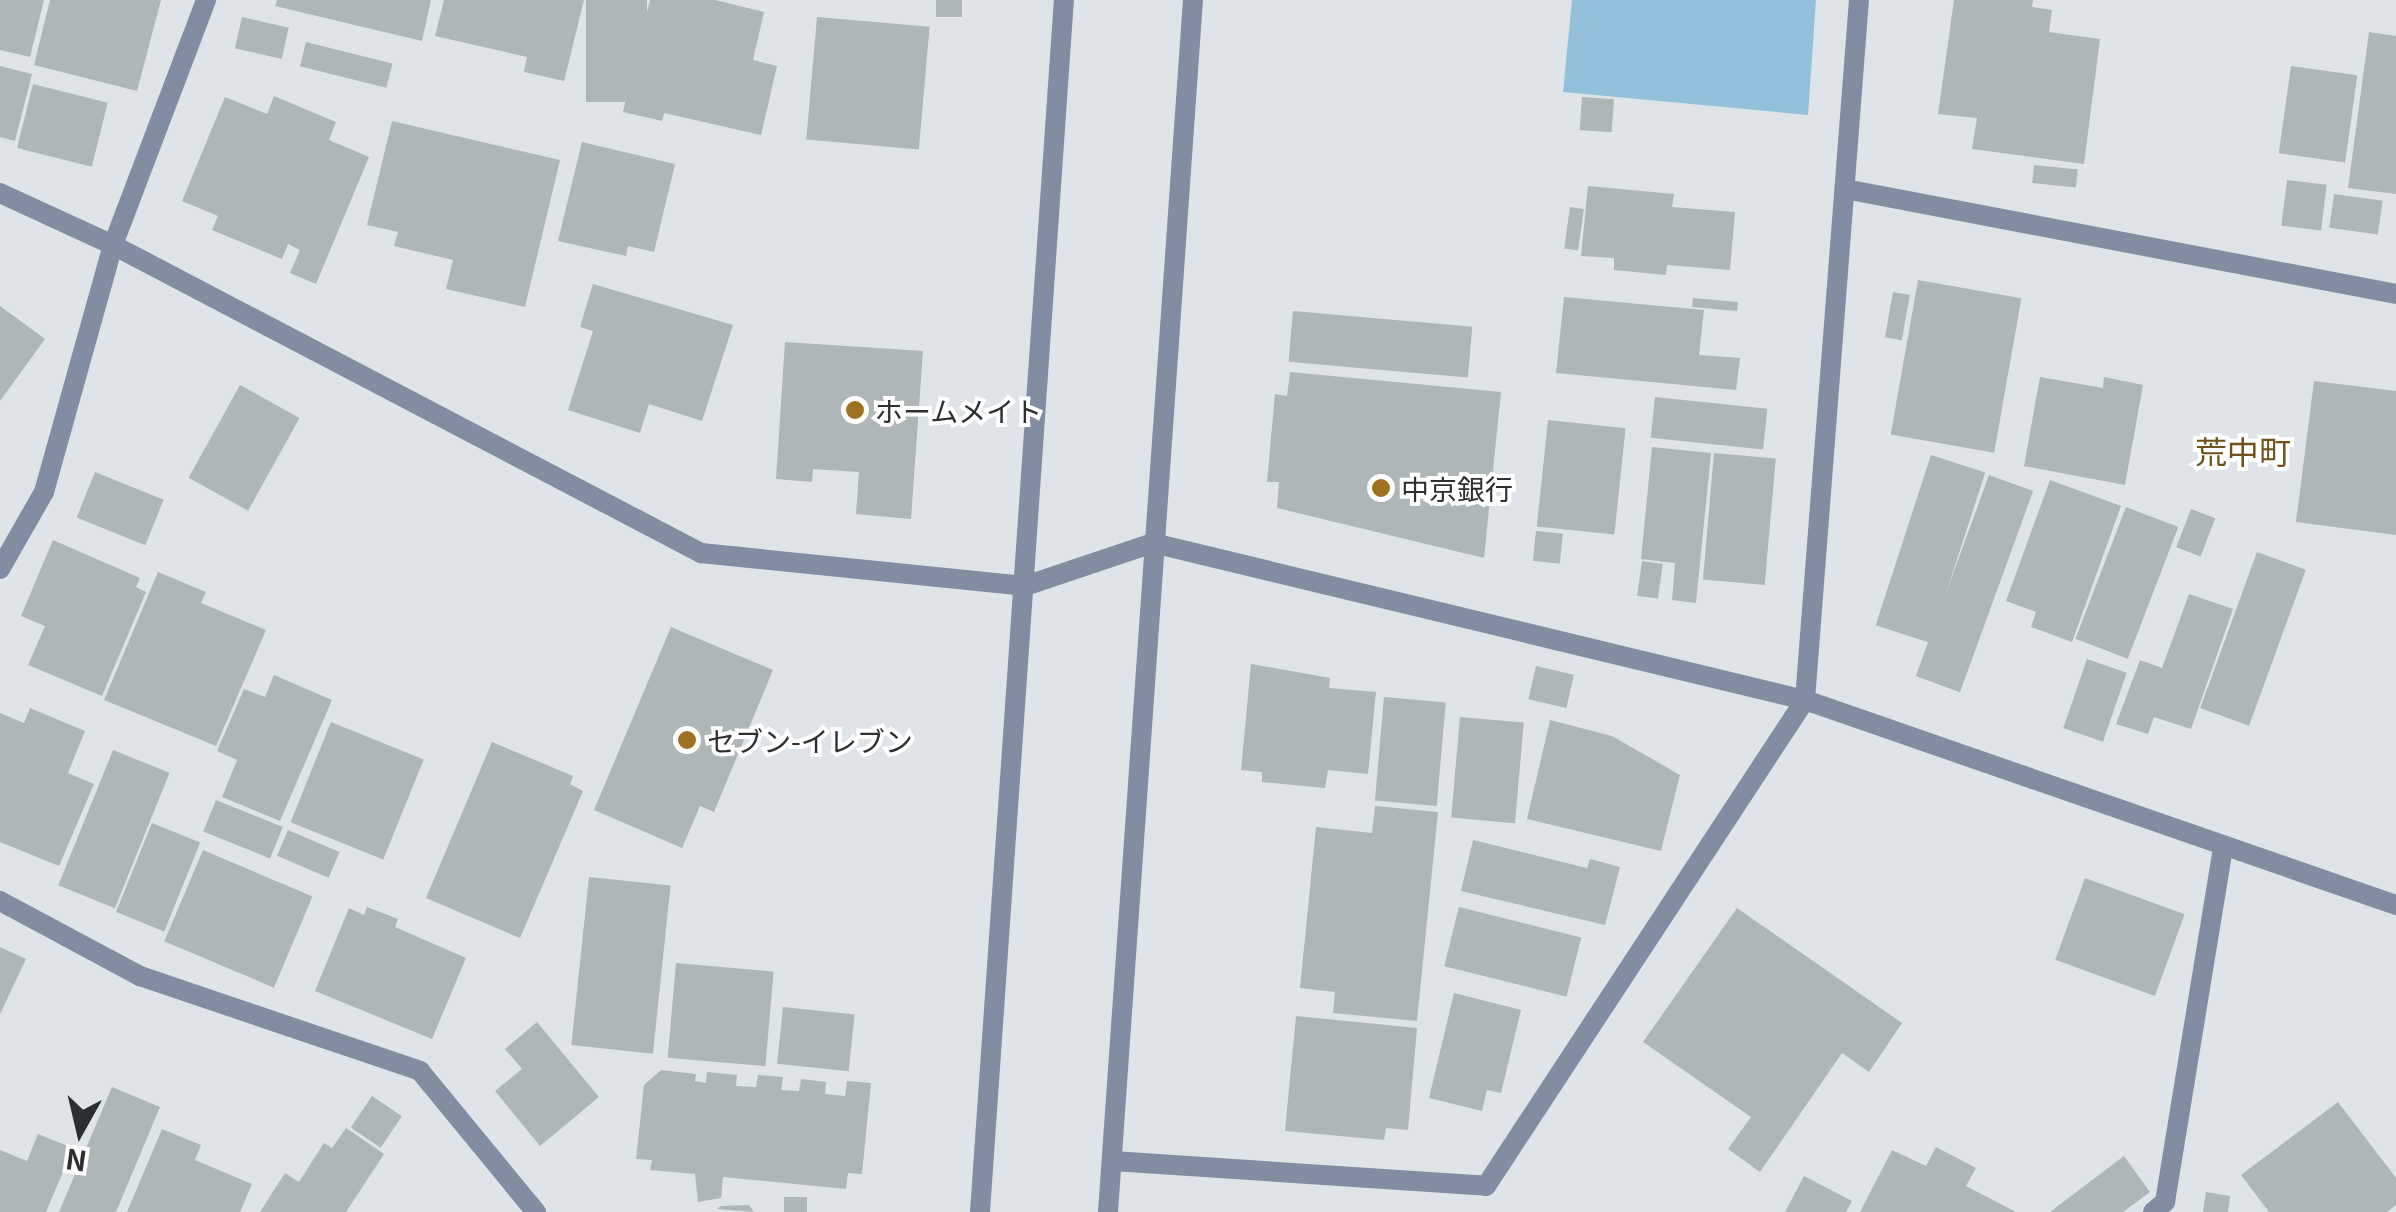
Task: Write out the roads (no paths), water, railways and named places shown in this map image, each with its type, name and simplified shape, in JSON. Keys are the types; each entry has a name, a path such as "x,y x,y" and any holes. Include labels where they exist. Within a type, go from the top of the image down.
{"street":[{"path":"0,570 44,492 113,245 206,0"},
{"path":"980,1212 1064,0"},
{"path":"1108,1212 1193,0"},
{"path":"1112,1161 1486,1186 1805,700 1859,0"},
{"path":"1845,188 2396,294"},
{"path":"0,192 113,245 701,553 1026,586 1152,543 1805,700 2396,905"},
{"path":"2153,1212 2165,1202 2223,846"},
{"path":"0,900 140,976 420,1071 536,1212"}],"place":[{"name":"ホームメイト","path":"855,410"},
{"name":"中京銀行","path":"1381,488"},
{"name":"セブン-イレブン","path":"687,740"}],"district":[{"name":"荒中町","path":"2243,450"}]}
